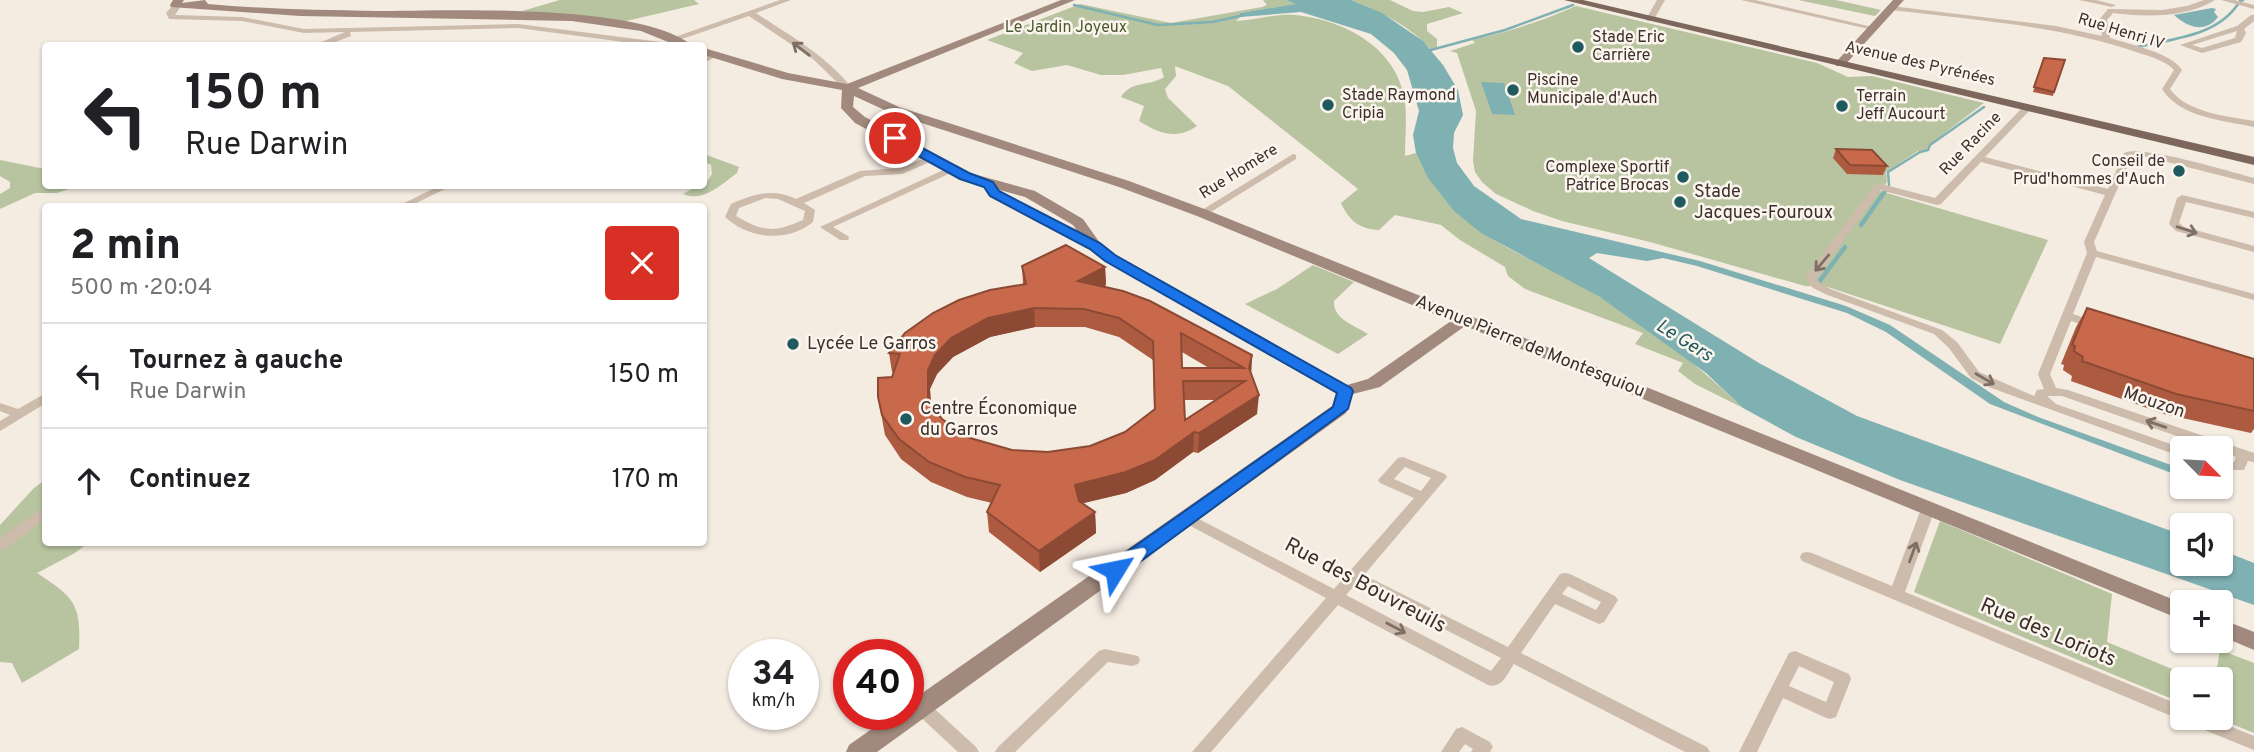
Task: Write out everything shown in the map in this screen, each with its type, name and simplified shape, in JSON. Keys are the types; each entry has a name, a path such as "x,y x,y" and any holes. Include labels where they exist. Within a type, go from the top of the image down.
{"main road":[{"name":"Avenue des Pyrénées","path":"1573,1 2254,161"}],"street":[{"path":"644,42 518,26 292,31 242,19 172,17 170,13 178,3 192,6 211,3 245,12 519,16 632,27 682,42 788,0"},
{"path":"707,56 786,76 814,89 847,89 1070,0"},
{"path":"1650,19 1661,0"},
{"path":"1745,0 1873,28"},
{"path":"2083,0 2146,13 2198,5 2211,0"},
{"path":"2225,0 2254,7"},
{"path":"1840,64 1895,4"},
{"name":"Rue Henri IV","path":"1895,4 2042,26 2105,40 2154,55 2175,65 2178,71 2166,89 2169,96 2180,104 2254,124"},
{"path":"2105,40 2103,20 2111,5"},
{"name":"Avenue Pierre de Montesquiou","path":"750,13 847,89 871,101 1202,213 2170,607"},
{"path":"2240,28 2242,33 2238,40 2202,51 2184,45 2240,28 2254,17"},
{"path":"2034,39 2042,26"},
{"path":"326,42 358,30"},
{"path":"871,101 870,88 878,77"},
{"path":"847,89 847,108 853,115 951,169 989,184 1021,190 1078,222 1095,246"},
{"name":"Rue Racine","path":"2027,107 1937,202 1878,186 1810,278 1829,292 1938,332 1953,345 1975,375 2052,407"},
{"path":"895,110 892,124 895,138"},
{"path":"2170,449 2052,407 2040,398 2041,393 2051,391 2044,374 2092,253 2089,242 2129,153 2148,154 2254,181"},
{"name":"Rue Homère","path":"1202,213 1293,157"},
{"path":"796,203 863,173 902,171 932,158"},
{"path":"1980,159 2111,193"},
{"path":"844,238 825,227 951,169"},
{"path":"989,184 995,193 1095,246 1110,258 1345,391 1374,383 1464,319"},
{"path":"409,203 440,189"},
{"path":"759,195 781,195 796,203 810,210 808,222 783,233 760,234 730,217 735,206 759,195"},
{"path":"2254,215 2182,198 2174,224 2180,229 2254,249"},
{"path":"2092,253 2254,297"},
{"path":"2067,316 2107,329"},
{"path":"924,705 1340,409 1345,391"},
{"name":"Mouzon","path":"2051,391 2249,456 2239,467 2233,467"},
{"path":"0,426 42,400"},
{"path":"0,407 19,414"},
{"path":"1209,750 1335,597 1423,497"},
{"path":"1897,594 1928,509"},
{"path":"0,545 42,514"},
{"name":"Rue des Bouvreuils","path":"1188,519 1494,680 1511,656"},
{"name":"Rue des Loriots","path":"1807,557 2170,708"},
{"name":"Rue des Bouvreuils","path":"1354,576 1701,752"},
{"path":"1511,656 1553,596"},
{"path":"2233,632 2254,641"},
{"path":"1004,752 1105,655 1132,660"},
{"path":"1748,752 1780,689"},
{"path":"924,710 970,752"},
{"path":"858,752 889,730"},
{"path":"2222,730 2254,743"},
{"path":"1450,752 1462,734 1484,747 1480,752"}],"green space":[{"path":"560,0 694,0 699,4 622,22 522,11"},
{"name":"Le Jardin Joyeux","path":"1263,0 1286,0 1298,4 1240,13 1236,21 1295,15 1332,23 1366,40 1392,66 1400,83 1405,102 1405,156 1416,153 1432,182 1451,206 1472,225 1495,240 1600,297 1638,322 1692,363 1743,408 1695,384 1678,371 1683,363 1635,344 1643,333 1525,289 1508,276 1505,267 1460,240 1441,225 1395,215 1379,230 1356,223 1341,203 1358,189 1228,86 1175,66 1176,76 1165,89 1168,98 1197,126 1182,133 1168,134 1139,121 1144,106 1121,97 1130,88 1164,77 1161,68 1123,75 1101,75 1067,65 1032,71 1014,63 1023,53 987,40 1080,4 1171,23 1262,7 1267,5"},
{"path":"1351,0 1390,0 1413,11 1449,7 1463,13 1427,24 1427,31 1437,39 1437,47 1431,50 1405,27"},
{"path":"1798,0 1836,0 1881,10 1875,16"},
{"name":"Complexe Sportif Patrice Brocas","path":"1576,6 1817,63 1848,77 1872,76 1984,103 1927,149 1918,151 1886,172 1887,182 1880,191 2048,240 2000,344 1828,287 1805,286 1650,242 1562,221 1496,194 1475,172 1473,161 1476,111 1457,53 1450,51 1475,43 1472,40 1525,26"},
{"path":"707,155 739,167 737,173 705,194 683,194 692,189 707,189 707,182 712,174 711,165 707,163"},
{"path":"0,160 42,168 42,189 68,189 57,193 35,193 0,209 0,194 10,188 10,182 0,176"},
{"path":"1313,265 1354,282 1334,301 1335,307 1345,321 1368,334 1338,354 1245,304 1277,289"},
{"path":"42,482 42,546 84,546 37,573 60,589 73,604 79,622 79,649 22,683 12,663 0,662 0,525"},
{"path":"1940,521 2112,594 2107,642 2170,668 2170,698 1914,592"},
{"path":"2219,653 2228,653 2254,663 2254,733 2233,724 2233,667 2217,667"}],"water":[{"name":"Le Gers","path":"1286,0 1351,0 1382,13 1423,41 1443,65 1458,90 1463,115 1454,133 1453,148 1457,163 1474,186 1521,219 1700,261 1846,306 1890,325 2004,402 2170,465 2170,472 1990,404 1886,332 1847,313 1663,258 1647,261 1597,253 1589,258 1759,363 1857,416 2170,531 2170,575 1900,480 1796,437 1743,408 1706,373 1600,297 1481,233 1454,211 1428,178 1416,153 1413,135 1419,111 1407,70 1394,53 1371,34 1301,12 1240,17 1240,13 1296,4"},
{"path":"2216,9 2214,12 2218,17 2202,27 2185,23 2174,15"},
{"path":"1481,82 1504,83 1515,115 1492,114"},
{"path":"2233,555 2254,563 2254,605 2233,598 2233,590 2212,590 2172,576 2233,576"}],"building":[{"path":"2044,58 2065,60 2054,92 2034,87"},
{"path":"1836,149 1872,150 1887,166 1850,165"},
{"name":"Centre Économique du Garros","path":"1066,245 1105,267 1078,281 1123,291 1150,301 1252,355 1249,368 1259,395 1199,433 1194,432 1155,460 1126,472 1075,485 1079,501 1095,512 1039,551 987,512 1000,485 965,477 929,462 899,439 882,415 878,397 878,378 892,377 900,354 889,353 905,333 933,313 959,300 990,290 1026,284 1022,266","holes":["1034,308 1084,309 1119,318 1153,341 1155,409 1125,432 1090,446 1048,452 1012,450 970,438 942,419 928,398 928,370 935,355 951,338 988,318","1181,333 1244,368 1182,368","1183,381 1245,381 1185,420"]},
{"path":"2087,308 2254,359 2254,411 2176,394 2082,361 2083,357 2074,351 2075,346 2072,345"}],"waterway":[{"path":"2137,47 2206,30 2229,15 2238,4"},
{"path":"1074,5 1158,25 1212,22 1244,15"},
{"path":"1427,51 1505,30 1573,5"},
{"path":"1889,185 1888,172 1920,152 1928,150 1930,145 1984,107"},
{"path":"1861,225 1885,191"},
{"path":"1819,282 1845,247"}],"place":[{"name":"Stade Eric Carrière","path":"1578,47"},
{"name":"Piscine Municipale d'Auch","path":"1513,90"},
{"name":"Stade Raymond Cripia","path":"1328,105"},
{"name":"Terrain Jeff Aucourt","path":"1842,106"},
{"name":"Conseil de Prud'hommes d'Auch","path":"2179,171"},
{"name":"Complexe Sportif Patrice Brocas","path":"1683,177"},
{"name":"Stade Jacques-Fouroux","path":"1680,202"},
{"name":"Lycée Le Garros","path":"793,344"},
{"name":"Centre Économique du Garros","path":"906,419"}],"route":[{"path":"895,138 964,176 989,184 995,193 1079,240 1095,246 1110,258 1345,391 1340,409 1115,570"}]}
